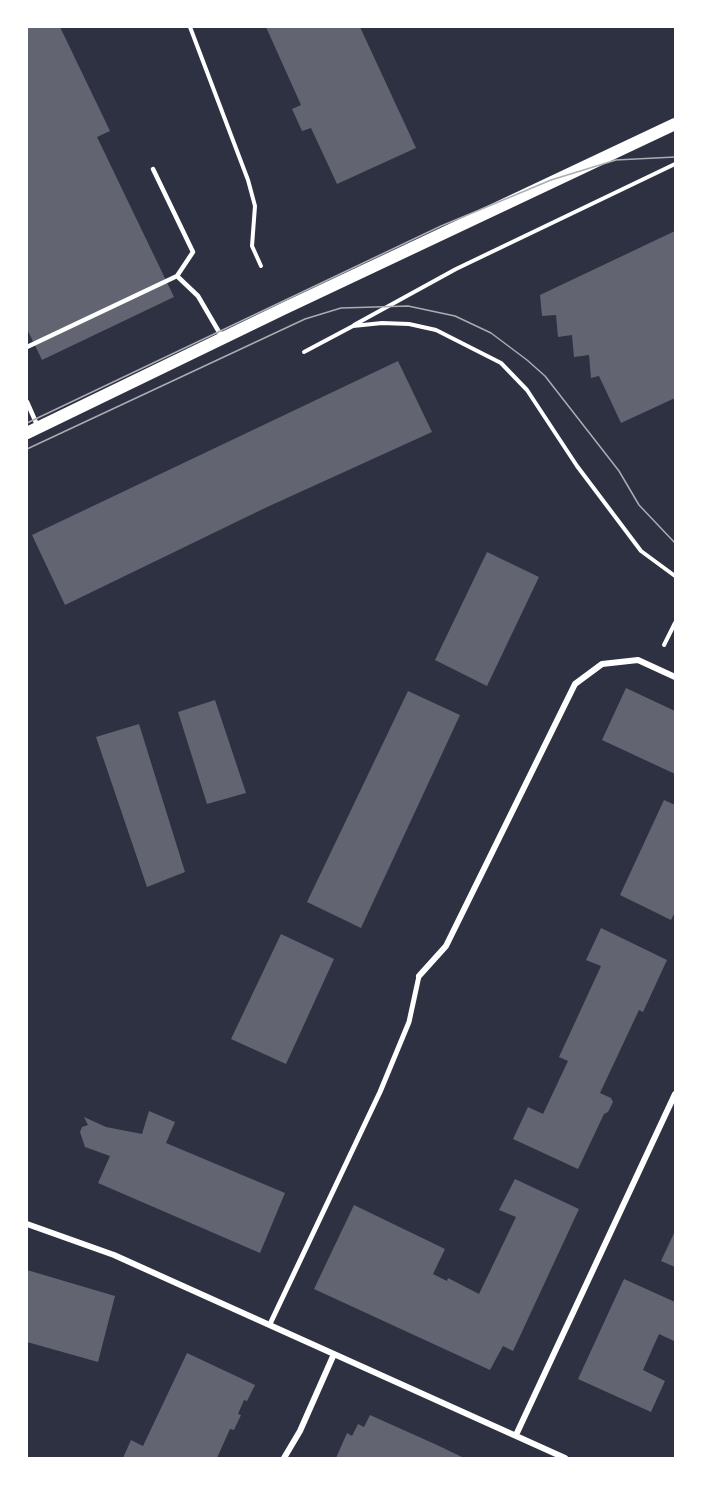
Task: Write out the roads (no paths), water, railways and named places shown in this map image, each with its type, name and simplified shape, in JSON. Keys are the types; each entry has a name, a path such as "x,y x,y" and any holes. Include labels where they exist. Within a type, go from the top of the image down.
{"main road":[{"path":"33,430 675,124"}],"street":[{"path":"270,1324 380,1092 409,1022 419,976 446,946 575,684 602,664 638,660 675,677"},
{"path":"516,1435 675,1094"},
{"path":"27,1224 114,1255 565,1458"},
{"path":"284,1458 300,1431 334,1354"}],"lane":[{"path":"27,347 177,276 193,252 153,169"},
{"path":"177,276 198,296 219,332 225,337"},
{"path":"27,402 33,430"}],"tram line":[{"path":"27,423 441,226 551,180 616,160 675,157"},
{"path":"27,449 305,319 341,308 408,306 455,316 491,333 527,360 545,376 619,471 639,505 675,543"}]}
